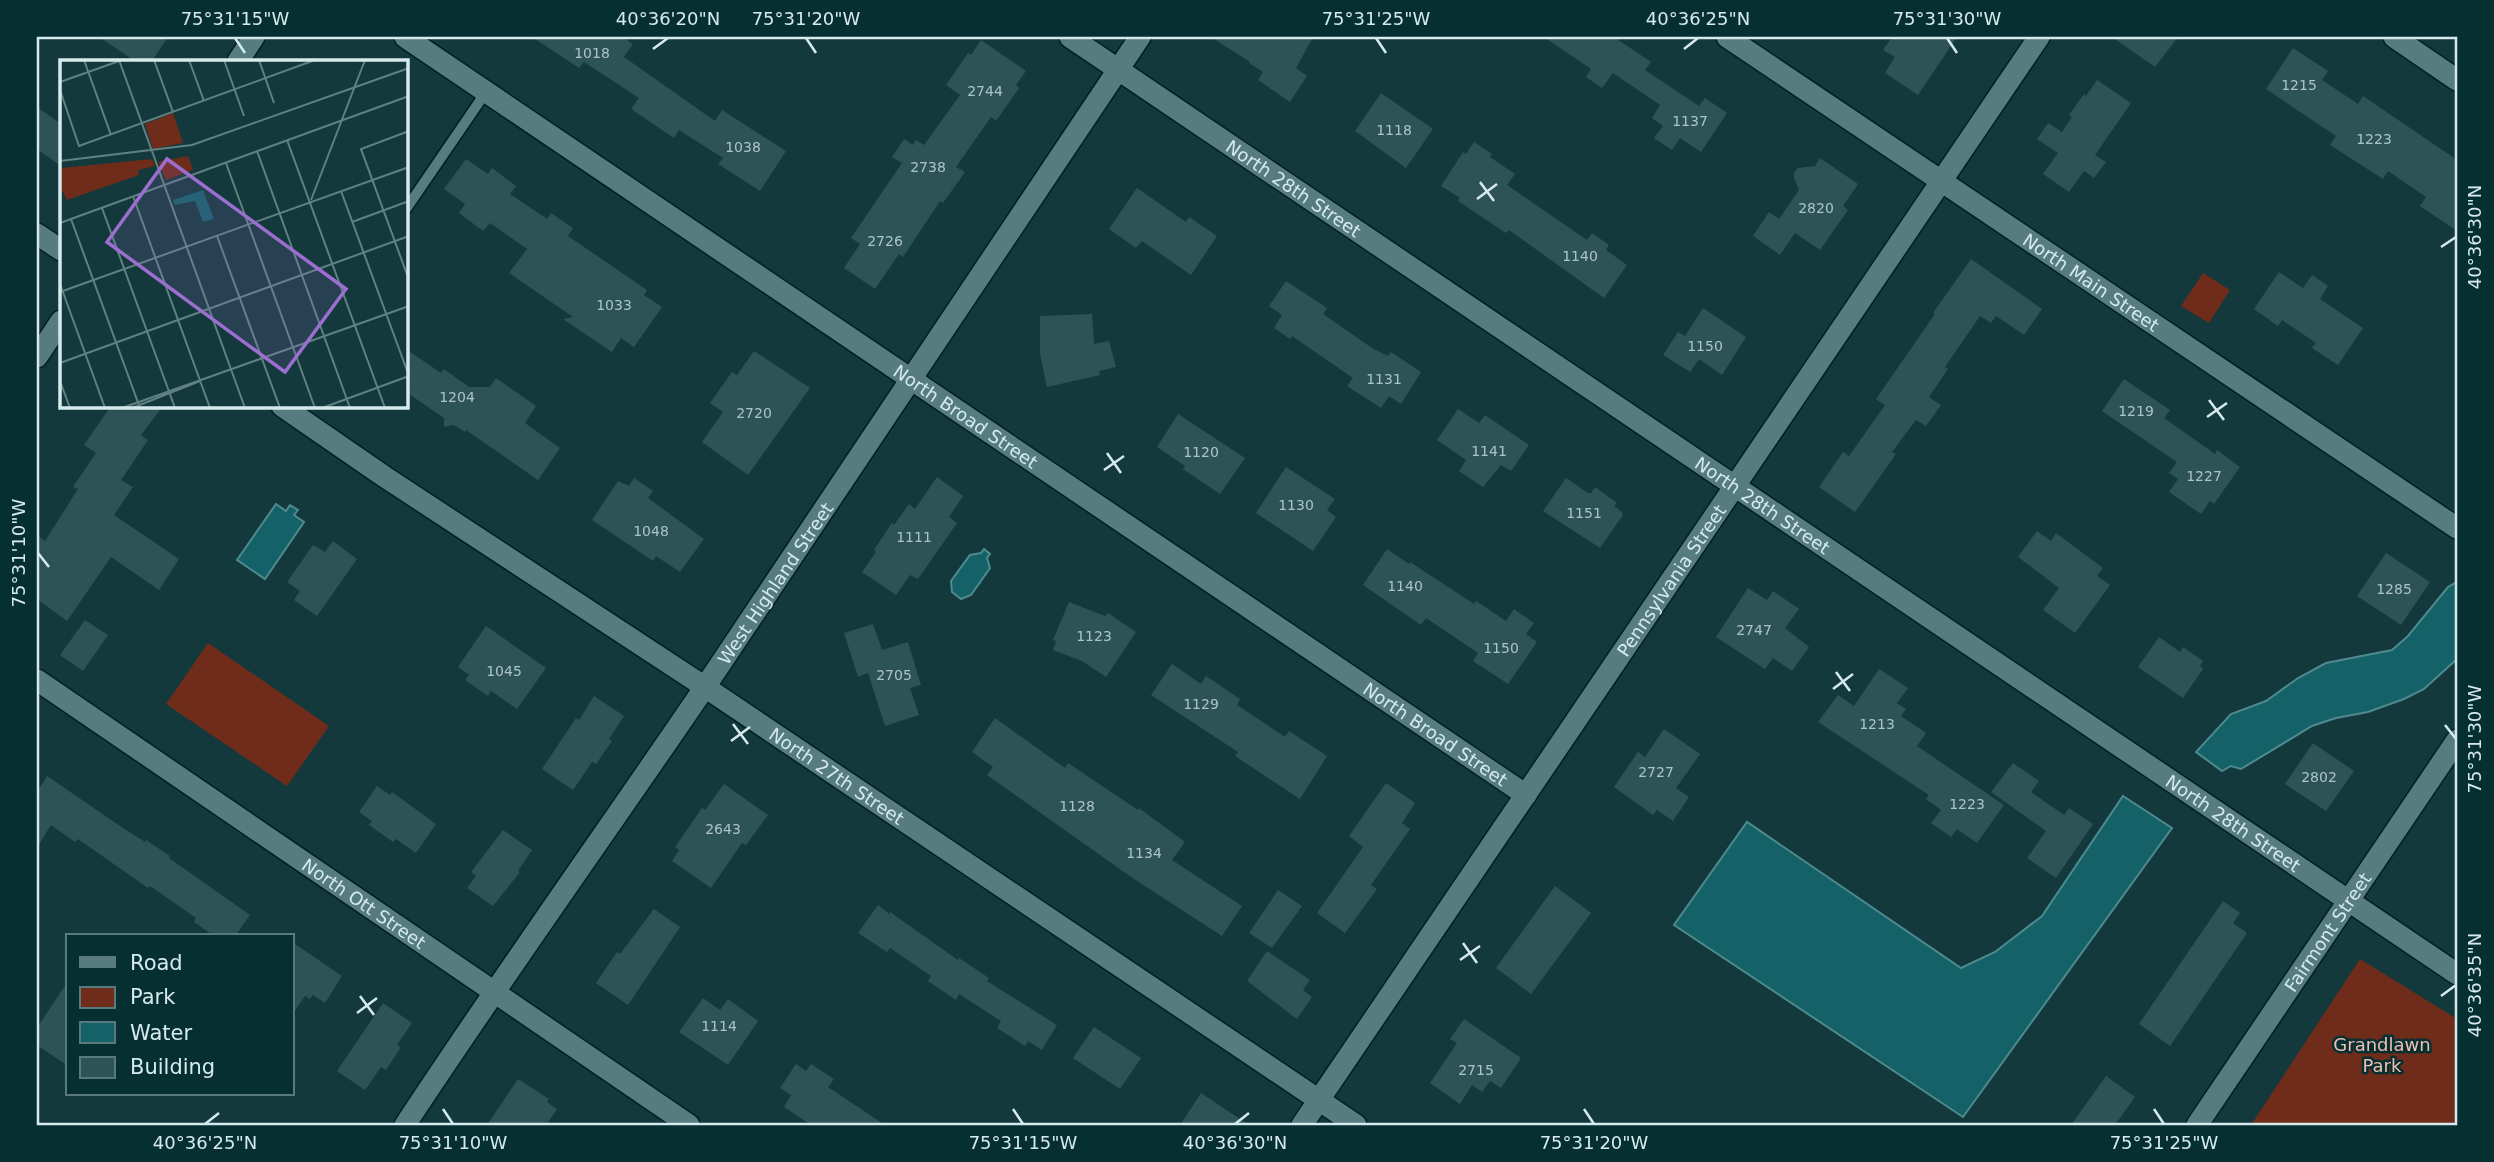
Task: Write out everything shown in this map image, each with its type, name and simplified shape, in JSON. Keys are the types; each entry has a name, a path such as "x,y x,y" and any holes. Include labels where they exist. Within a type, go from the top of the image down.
{"street":[{"path":"239,60 254,37"},
{"name":"North Broad Street","path":"405,37 1526,795"},
{"name":"North 28th Street","path":"1070,37 2457,974"},
{"name":"West Highland Street","path":"405,1125 493,992 705,687 913,380 1140,37"},
{"name":"North Main Street","path":"1727,37 2457,528"},
{"name":"Pennsylvania Street","path":"1302,1125 2039,37"},
{"path":"2394,37 2457,80"},
{"path":"37,234 60,249"},
{"path":"37,357 60,322"},
{"name":"North 27th Street","path":"285,408 396,485 705,687 1356,1125"},
{"name":"North Ott Street","path":"37,680 689,1125"},
{"name":"Fairmont Street","path":"2197,1125 2457,740"}],"lane":[{"path":"408,206 486,92"}],"green space":[{"path":"2203,273 2230,290 2209,323 2181,306"},
{"path":"208,643 329,726 287,786 166,704"},
{"name":"Grandlawn Park","path":"2360,959 2457,1019 2457,1125 2251,1125"}],"water":[{"path":"276,504 286,511 290,505 298,510 294,515 304,522 265,579 237,560"},
{"path":"984,549 990,554 987,558 990,568 971,595 961,599 952,592 951,581 970,555 981,553"},
{"path":"2457,582 2457,659 2424,689 2368,712 2312,726 2241,769 2231,766 2222,771 2196,752 2231,714 2266,701 2298,678 2326,663 2392,650 2408,636 2448,587"},
{"path":"2123,796 2172,828 1963,1117 1674,925 1747,822 1961,968 1995,952 2042,916"}],"building":[{"path":"99,37 168,37 153,60 134,60"},
{"path":"532,37 622,37 633,44 624,57 715,121 722,110 786,151 760,191 718,164 723,158 679,130 674,138 631,109 639,98 584,62 579,68"},
{"path":"1211,37 1313,37 1296,68 1307,76 1290,102 1258,80 1263,72"},
{"path":"1544,37 1614,37 1651,62 1645,70 1699,106 1705,98 1727,113 1701,152 1680,138 1672,150 1654,138 1663,126 1652,118 1660,105 1613,73 1602,88 1586,77 1591,69"},
{"path":"1892,37 1957,37 1918,95 1885,73 1895,57 1883,50"},
{"path":"2112,37 2178,37 2155,67"},
{"path":"981,40 1026,71 1016,85 1019,88 996,121 991,117 956,167 965,172 943,203 940,201 903,257 899,254 875,289 844,268 860,244 851,238 902,163 892,157 904,139 913,145 916,140 924,145 960,95 946,85 968,53 971,55"},
{"path":"2293,48 2328,71 2322,80 2358,104 2363,96 2457,160 2457,231 2420,206 2426,197 2388,171 2383,179 2330,145 2336,136 2266,89"},
{"path":"2097,80 2131,103 2095,155 2106,162 2094,178 2084,171 2069,192 2043,174 2058,153 2037,139 2048,123 2062,132 2072,117 2069,115"},
{"path":"1381,93 1433,129 1406,168 1355,131"},
{"path":"37,107 60,123 60,165 37,149"},
{"path":"1474,142 1515,174 1507,185 1587,240 1592,233 1609,245 1606,250 1627,265 1604,298 1509,230 1506,233 1458,201 1460,198 1441,186 1463,152 1466,154"},
{"path":"1820,158 1858,184 1843,206 1848,210 1820,250 1795,233 1780,255 1753,236 1769,212 1779,219 1799,190 1794,178 1798,168 1815,166"},
{"path":"466,159 488,174 492,168 516,186 510,194 547,219 551,213 573,228 568,236 647,290 644,295 662,307 634,347 621,338 612,352 563,319 573,317 509,273 527,249 490,223 483,231 459,213 465,204 444,189"},
{"path":"1137,188 1186,222 1189,217 1217,236 1191,275 1142,241 1136,248 1109,229"},
{"path":"1971,259 2042,309 2024,335 1996,316 1991,323 1980,316 1945,367 1948,369 1929,397 1941,405 1926,426 1916,420 1892,452 1896,454 1855,512 1819,487 1843,452 1849,456 1885,405 1876,399"},
{"path":"2279,272 2303,288 2312,275 2328,286 2320,299 2363,328 2338,365 2312,348 2316,343 2282,320 2278,326 2254,309"},
{"path":"1286,281 1327,308 1323,314 1372,348 1388,356 1391,352 1421,372 1401,404 1389,396 1381,408 1347,386 1353,378 1292,336 1290,339 1274,328 1282,315 1269,306"},
{"path":"1703,308 1746,337 1722,375 1699,359 1690,372 1663,355 1678,332 1685,336"},
{"path":"1092,314 1094,344 1109,341 1116,367 1099,371 1100,375 1047,387 1040,354 1040,316"},
{"path":"408,350 441,373 444,369 469,387 490,387 496,378 536,406 525,423 560,448 538,480 466,430 465,432 454,425 444,427 444,418 408,393"},
{"path":"754,351 810,388 748,475 702,442 723,412 710,403 732,372 737,375"},
{"path":"2124,379 2170,410 2164,418 2215,454 2217,450 2240,467 2214,504 2210,501 2201,514 2169,492 2178,479 2169,473 2177,462 2102,411"},
{"path":"110,408 161,408 141,435 148,440 121,480 133,487 114,515 179,559 159,590 111,557 67,621 37,599 37,535 45,541 78,489 73,487 96,453 84,445"},
{"path":"1458,409 1479,423 1485,415 1529,445 1511,471 1501,465 1483,487 1459,471 1466,460 1437,440"},
{"path":"1178,414 1245,458 1220,494 1157,447"},
{"path":"1286,467 1335,499 1327,510 1336,517 1313,551 1256,513"},
{"path":"937,477 963,496 949,517 957,523 918,579 910,575 896,595 862,572 892,523 894,525 909,504 915,509"},
{"path":"634,478 653,491 648,498 704,539 680,572 656,556 653,561 592,520 618,481 629,486"},
{"path":"1566,478 1588,493 1595,487 1617,503 1614,506 1622,512 1623,515 1600,548 1543,511"},
{"path":"2037,531 2051,541 2056,533 2103,568 2097,576 2110,585 2075,633 2043,610 2059,588 2018,557"},
{"path":"333,541 357,559 317,616 294,600 300,591 287,582 313,545 325,552"},
{"path":"1387,549 1506,621 1514,609 1534,623 1526,634 1537,642 1508,684 1473,661 1478,653 1426,618 1421,625 1363,585"},
{"path":"2386,553 2430,582 2401,625 2357,596"},
{"path":"1748,588 1767,600 1773,591 1799,609 1785,628 1809,647 1792,671 1773,658 1765,669 1716,637"},
{"path":"1069,602 1105,616 1108,613 1136,632 1106,677 1082,661 1053,650 1056,641 1053,640"},
{"path":"85,620 108,635 83,671 60,655"},
{"path":"873,624 882,650 908,642 921,685 910,688 919,715 885,726 868,673 858,677 844,633"},
{"path":"486,626 546,668 517,709 491,691 488,696 465,680 469,675 458,667"},
{"path":"2159,637 2180,652 2183,647 2203,661 2200,666 2203,669 2183,698 2138,667"},
{"path":"1172,664 1201,684 1206,676 1240,699 1237,705 1285,737 1289,731 1327,756 1300,799 1235,756 1238,752 1151,695"},
{"path":"1879,669 1908,688 1897,703 1906,709 1901,716 1926,733 1917,746 2004,805 1977,843 1957,829 1951,837 1931,823 1941,810 1926,799 1929,795 1818,722 1838,695 1854,706"},
{"path":"594,696 624,716 609,739 612,741 596,764 592,762 573,790 542,769"},
{"path":"995,718 1065,768 1068,763 1138,810 1139,808 1185,842 1172,860 1242,906 1222,936 1131,877 987,775 993,767 972,752"},
{"path":"1664,729 1700,754 1676,788 1689,797 1673,821 1657,810 1653,815 1614,787 1638,752 1645,757"},
{"path":"2313,743 2354,771 2326,811 2285,784"},
{"path":"2013,763 2039,781 2031,792 2064,815 2069,808 2093,824 2056,878 2027,858 2046,831 1991,792"},
{"path":"47,776 123,828 170,856 169,858 250,915 236,934 211,934 194,922 196,918 150,886 148,888 78,839 75,842 51,825 37,848 37,792"},
{"path":"1386,783 1415,803 1402,823 1410,829 1371,885 1377,889 1345,933 1317,913 1363,847 1349,836"},
{"path":"724,784 768,815 746,845 742,843 711,888 672,861 679,850 675,847 702,808 705,810"},
{"path":"377,786 390,795 392,792 436,824 416,853 396,839 393,842 369,825 372,821 359,812"},
{"path":"503,830 532,850 518,871 520,872 493,906 467,888 476,876 471,872"},
{"path":"1555,886 1591,913 1531,994 1496,968"},
{"path":"1278,890 1302,906 1272,948 1249,933"},
{"path":"2223,901 2240,913 2233,923 2247,933 2170,1046 2139,1024"},
{"path":"878,905 989,978 987,981 1057,1025 1042,1050 1028,1041 1025,1046 997,1028 1001,1021 959,994 956,1000 928,981 931,976 890,948 887,952 858,933"},
{"path":"654,909 680,927 628,1005 596,983 617,952 620,954"},
{"path":"294,943 342,976 325,1003 313,995 310,999 305,996 294,1012"},
{"path":"1267,951 1310,980 1303,990 1312,997 1297,1019 1247,981"},
{"path":"66,984 66,1065 37,1045 37,1028"},
{"path":"703,998 720,1010 728,999 758,1021 728,1065 679,1032"},
{"path":"383,1003 412,1023 397,1045 401,1047 386,1070 381,1067 365,1090 337,1071"},
{"path":"1464,1019 1521,1058 1501,1088 1490,1081 1482,1092 1472,1085 1460,1104 1430,1083 1457,1043 1450,1039"},
{"path":"1094,1027 1141,1058 1120,1089 1073,1058"},
{"path":"796,1064 806,1071 811,1064 834,1079 828,1087 885,1125 811,1125 784,1107 791,1095 780,1088"},
{"path":"2106,1076 2135,1097 2115,1125 2071,1125"},
{"path":"518,1079 549,1099 547,1102 557,1109 546,1125 487,1125"},
{"path":"1201,1093 1249,1125 1180,1125"}]}
